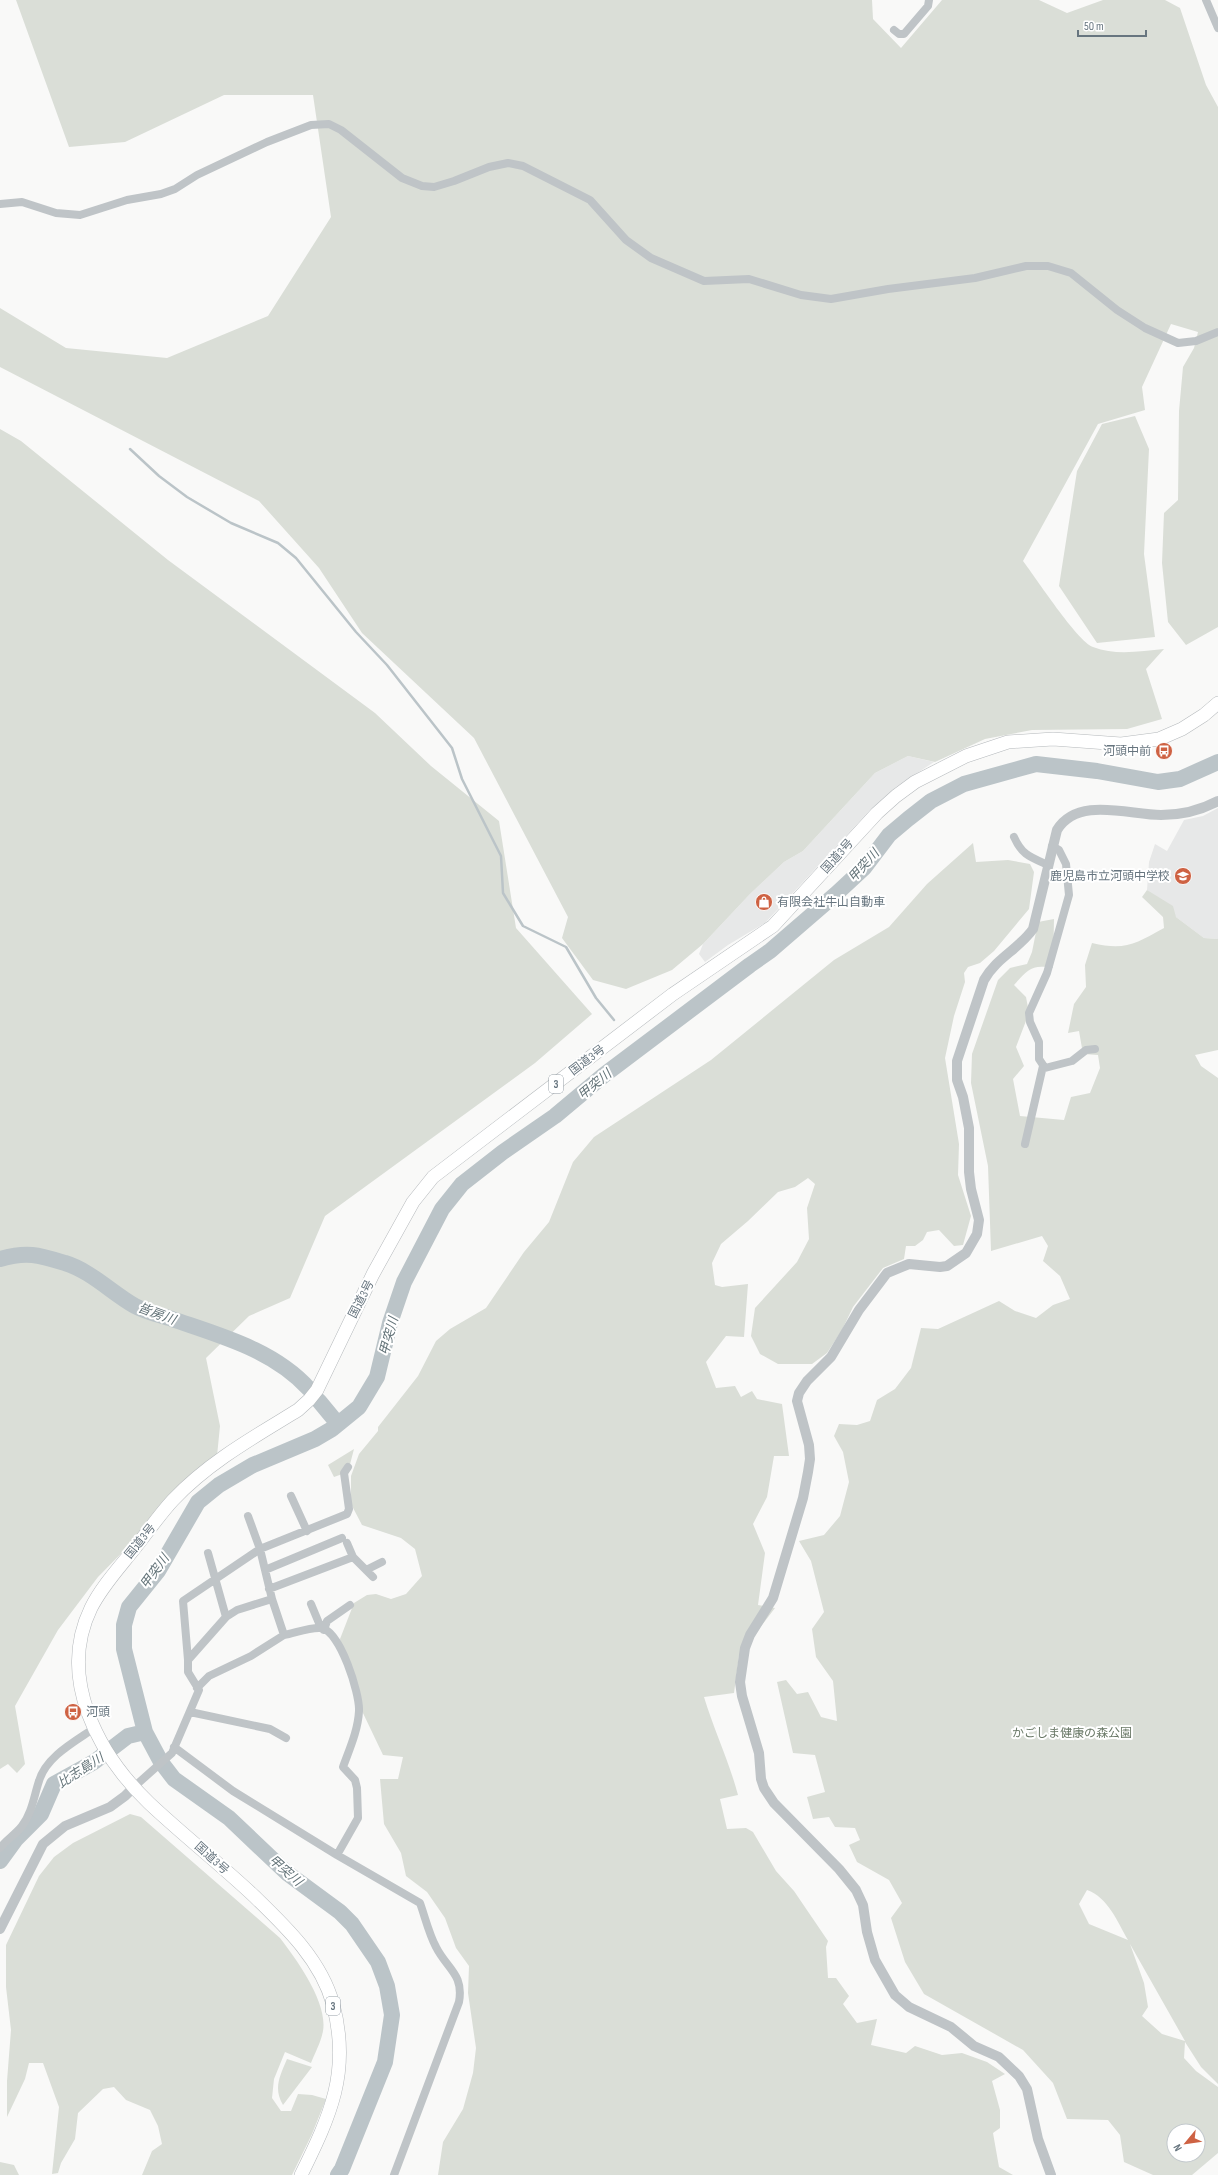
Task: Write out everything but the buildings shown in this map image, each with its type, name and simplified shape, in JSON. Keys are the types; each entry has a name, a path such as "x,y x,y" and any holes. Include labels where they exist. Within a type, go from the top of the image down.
{"highway":[{"name":"国道3号","path":"301,2175 331,2109 339,2070 339,2032 332,2002 323,1978 308,1954 285,1927 225,1869 148,1801 139,1782 114,1762 93,1729 85,1705 81,1686 79,1658 86,1622 100,1593 166,1508 184,1490 222,1458 298,1410 310,1400 317,1390 356,1307 413,1202 433,1177 673,994 773,926 877,813 896,796 916,782 966,756 1008,742 1053,739 1122,744 1158,739 1182,729 1204,715 1218,703"}],"street":[{"path":"894,30 899,34 904,34 928,6 930,0"},
{"path":"1208,3 1216,8 1218,12"},
{"path":"1208,3 1218,28"},
{"path":"0,204 22,202 56,213 80,216 127,200 161,194 175,189 197,175 268,142 311,126 329,124 341,130 402,178 422,186 434,187 454,182 488,167 508,163 523,166 590,200 626,240 651,258 704,282 750,279 801,295 831,299 888,289 975,278 1026,266 1048,266 1071,272 1117,310 1145,328 1178,343 1196,341 1218,332"},
{"path":"1051,2175 1038,2139 1027,2089 1019,2076 999,2057 974,2046 950,2027 910,2007 895,1995 875,1960 870,1943 863,1905 856,1890 839,1869 774,1803 764,1788 761,1780 759,1753 742,1696 740,1682 745,1648 750,1635 772,1598 805,1486 810,1458 809,1445 797,1401 799,1393 807,1381 831,1357 859,1310 887,1273 909,1264 940,1267 947,1266 966,1253 977,1234 979,1220 971,1189 969,1172 969,1128 963,1097 957,1080 957,1061 984,980 989,970 1027,937 1033,929 1052,846 1061,825 1073,815 1084,811 1172,815 1195,810 1218,801"},
{"path":"1014,837 1019,848 1027,856 1048,865"},
{"path":"1025,1144 1043,1066 1039,1059 1039,1042 1030,1022 1030,1013 1048,973 1069,896 1066,864 1058,850 1052,846"},
{"path":"1043,1066 1045,1068 1065,1064 1086,1050 1095,1049"},
{"path":"0,1929 43,1844 65,1826 110,1807 125,1796 173,1750 199,1690 188,1672 183,1601 260,1550 347,1514 349,1509 344,1473 348,1467"},
{"path":"291,1496 306,1532"},
{"path":"248,1516 260,1550 269,1589 284,1635"},
{"path":"265,1570 344,1540 353,1557 373,1577"},
{"path":"208,1553 226,1617"},
{"path":"269,1589 353,1557"},
{"path":"366,1570 382,1562"},
{"path":"188,1660 226,1617 237,1610 272,1599"},
{"path":"311,1604 323,1629"},
{"path":"323,1629 327,1621 350,1605"},
{"path":"197,1688 209,1676 251,1656 284,1635 323,1629 331,1632 340,1648 355,1686 359,1711 356,1730 343,1767 355,1780 357,1788 358,1818 336,1855"},
{"path":"190,1712 270,1729 286,1738"},
{"path":"0,1848 8,1838 21,1827 30,1811 37,1792 39,1780 51,1761 66,1746 93,1729"},
{"path":"173,1750 233,1791 336,1855 384,1883 417,1899 420,1903 435,1947 455,1975 461,1988 459,2002 394,2175"}],"shaded area":[{"path":"908,756 934,762 896,787 869,811 765,923 728,945 705,962 699,954 703,944 750,894 784,862 803,851 875,773"},
{"name":"鹿児島市立河頭中学校","path":"1218,808 1218,939 1204,938 1176,917 1147,890 1149,862 1155,844 1167,851 1184,820 1203,816"}],"green space":[{"path":"16,0 872,0 873,19 901,48 942,0 1039,0 1067,13 1103,0 1165,0 1180,8 1206,85 1218,107 1218,627 1186,645 1168,622 1162,563 1164,513 1178,500 1179,411 1183,367 1194,348 1198,332 1171,324 1142,387 1145,410 1098,424 1023,561 1067,622 1086,642 1093,647 1102,650 1120,652 1164,649 1146,669 1162,719 1127,729 1032,730 985,739 935,762 908,756 875,773 803,851 784,862 750,894 703,944 672,970 626,989 593,980 562,938 568,917 474,738 362,633 319,568 259,501 0,367 0,308 66,348 167,358 268,316 331,217 313,95 224,95 125,142 69,147"},
{"path":"1135,416 1149,449 1144,554 1155,637 1097,643 1059,586 1077,471 1102,424"},
{"path":"0,429 21,441 168,560 375,713 431,766 499,821 516,928 592,1014 535,1063 325,1216 290,1298 249,1316 206,1358 220,1426 217,1456 98,1577 58,1630 15,1706 25,1764 17,1773 8,1764 0,1769"},
{"path":"973,843 976,862 1008,860 1030,864 1034,872 1029,909 994,951 980,963 968,967 964,973 965,982 954,1016 945,1058 959,1144 958,1175 971,1216 963,1245 954,1246 939,1230 927,1232 923,1240 915,1246 906,1246 904,1259 883,1268 853,1307 842,1330 827,1353 812,1364 778,1364 760,1354 751,1336 755,1308 797,1262 809,1239 807,1208 815,1184 808,1178 795,1187 778,1192 748,1221 721,1244 712,1263 715,1285 722,1287 748,1284 744,1337 726,1336 706,1362 716,1388 735,1386 741,1397 752,1391 757,1399 782,1404 789,1456 774,1456 767,1497 753,1524 765,1553 758,1605 775,1608 739,1655 734,1693 704,1697 738,1795 720,1799 727,1829 746,1828 753,1832 776,1871 794,1891 828,1941 826,1947 828,1978 836,1978 849,1996 843,2004 857,2023 877,2019 871,2045 906,2053 915,2046 942,2055 962,2053 987,2062 1005,2074 992,2081 1000,2110 1000,2128 993,2133 999,2167 1013,2175 438,2175 443,2142 463,2109 473,2073 476,2048 468,1993 469,1966 456,1948 445,1918 427,1892 406,1876 401,1853 384,1824 380,1779 398,1779 403,1757 383,1755 362,1711 340,1639 354,1603 367,1595 376,1594 391,1599 406,1594 422,1576 415,1549 401,1538 362,1525 351,1504 351,1476 359,1454 378,1431 378,1427 418,1376 436,1341 450,1329 486,1308 524,1252 549,1222 573,1162 594,1137 711,1060 834,960 889,927 927,884"},
{"name":"かごしま健康の森公園","path":"1147,890 1173,906 1176,917 1204,938 1218,939 1218,1050 1195,1055 1201,1066 1218,1078 1218,2084 1201,2067 1185,2042 1184,2058 1196,2071 1218,2087 1218,2153 1192,2175 1153,2175 1124,2162 1120,2135 1108,2120 1067,2119 1053,2083 1023,2050 924,1994 905,1962 891,1918 902,1903 889,1880 857,1862 849,1845 860,1840 855,1828 835,1827 829,1817 813,1819 807,1797 825,1792 815,1755 793,1753 777,1682 786,1680 797,1694 808,1692 821,1717 837,1721 833,1681 816,1657 812,1629 824,1612 811,1561 799,1541 824,1535 840,1516 849,1482 843,1452 834,1436 839,1424 857,1425 870,1421 877,1400 895,1389 911,1368 921,1328 938,1329 999,1301 1015,1311 1036,1318 1053,1305 1070,1299 1060,1276 1043,1261 1048,1246 1042,1236 991,1251 988,1166 971,1083 972,1054 998,980 1010,968 1027,964 1032,952 1038,922 1054,919 1053,968 1035,967 1023,975 1014,985 1026,997 1029,1013 1016,1047 1024,1066 1013,1079 1020,1116 1064,1120 1071,1097 1090,1093 1100,1068 1098,1055 1083,1054 1079,1031 1068,1033 1074,1004 1086,987 1085,965 1092,943 1122,946 1137,942 1164,928 1163,917 1142,897","holes":["1087,1890 1094,1893 1107,1904 1128,1940 1089,1924 1079,1904","1130,1944 1185,2041 1162,2034 1142,2016 1148,2007 1144,1983"]},
{"path":"354,1449 348,1472 334,1477 328,1465"},
{"path":"130,1814 141,1817 280,1938 295,1958 316,1995 321,2008 323,2031 311,2063 285,2052 274,2079 272,2098 281,2111 291,2111 298,2094 312,2095 326,2099 312,2134 292,2175 142,2175 152,2151 162,2144 158,2126 150,2110 126,2100 114,2087 103,2089 78,2113 75,2139 61,2163 58,2173 52,2174 59,2107 43,2063 29,2063 25,2079 7,2117 7,2081 11,2030 6,1987 6,1945 39,1876 54,1857 73,1843"},
{"path":"287,2059 312,2067 283,2105 278,2093 278,2087"},
{"path":"0,2162 14,2165 19,2175 0,2175"}],"waterway":[{"path":"130,449 159,476 187,497 231,523 278,543 296,558 356,632 387,665 452,748 462,779 501,856 503,893 523,926 566,947 596,998 614,1020"},
{"name":"甲突川","path":"338,2175 342,2169 385,2062 392,2015 387,1986 378,1962 352,1924 340,1912 287,1873 229,1818 174,1779 161,1762 145,1732 124,1649 124,1625 129,1607 158,1571 198,1502 219,1485 253,1465 315,1439 332,1429 359,1407 377,1377 390,1323 404,1282 442,1209 462,1184 503,1152 555,1116 604,1075 770,951 864,868 889,835 931,801 964,784 1036,764 1097,771 1158,782 1180,779 1218,762"},
{"name":"皆房川","path":"0,1259 18,1255 33,1255 48,1258 75,1267 84,1271 126,1301 139,1308 228,1338 263,1354 295,1375 309,1389"},
{"name":"皆房川","path":"319,1401 338,1424"},
{"name":"比志島川","path":"0,1861 16,1839 41,1814 54,1784 94,1762 128,1736 145,1732"}],"place":[{"name":"河頭中前","path":"1164,751"},
{"name":"鹿児島市立河頭中学校","path":"1183,876"},
{"name":"有限会社牛山自動車","path":"764,902"},
{"name":"河頭","path":"73,1712"}]}
